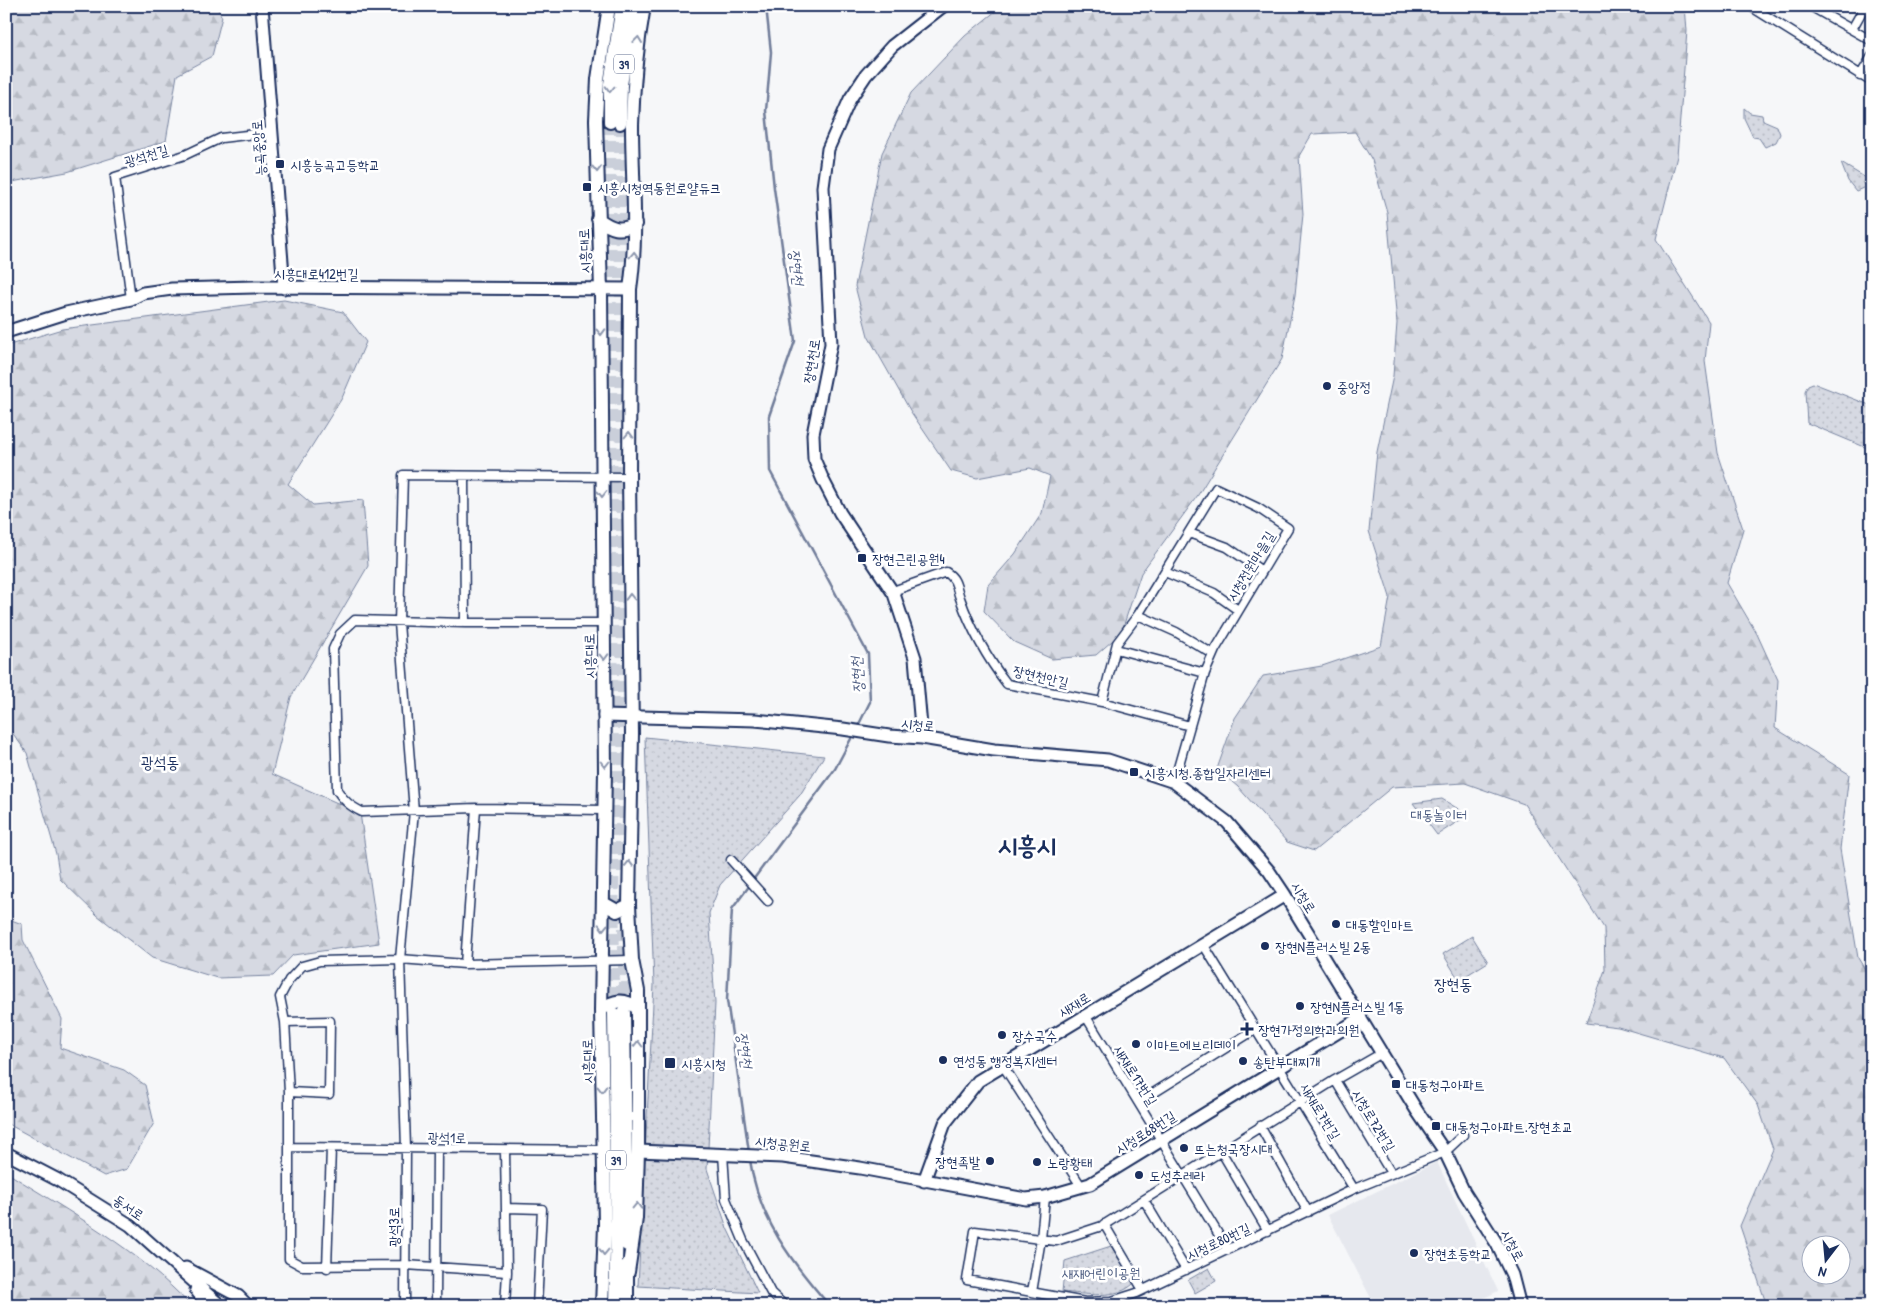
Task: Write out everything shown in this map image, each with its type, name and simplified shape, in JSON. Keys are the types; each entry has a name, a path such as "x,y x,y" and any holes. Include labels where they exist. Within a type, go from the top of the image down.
{"main road":[{"name":"시흥대로","path":"602,1306 605,1225 601,1010 604,716 601,291 596,120 598,79 609,6"},
{"name":"39","path":"622,6 610,84 615,123 633,6"},
{"name":"시흥대로","path":"628,1272 636,1218 638,1152 638,991 632,960 629,905 632,716 629,477 630,290 635,259 633,104 638,38 644,6"},
{"path":"598,219 615,230 625,230 634,224"},
{"path":"603,903 617,911 629,905"},
{"path":"601,1010 610,1003 620,1000 629,1002 638,1008"},
{"name":"시흥대로","path":"615,1306 619,1013 628,1272 627,1306"}],"street":[{"name":"능곡중앙로","path":"262,6 284,288"},
{"name":"장현천로","path":"922,738 915,658 893,591 840,513 814,459 813,434 831,344 823,187 828,149 838,123 866,75 892,46 943,6"},
{"path":"1750,6 1872,82"},
{"path":"1810,6 1872,41"},
{"path":"1852,29 1865,6"},
{"path":"1860,76 1872,56"},
{"name":"광석천길","path":"131,299 115,177 185,155 221,138 272,132"},
{"name":"시흥대로412번길","path":"6,332 66,313 131,299 143,293 172,289 630,290"},
{"name":"광석3로","path":"405,1306 406,1148 400,958 414,811 399,622 403,475 464,476"},
{"path":"465,623 464,476 602,475 629,477"},
{"name":"시청전원마을길","path":"1102,702 1117,643 1138,615 1216,488 1258,508 1288,528 1213,654 1205,673 1174,782"},
{"path":"1189,533 1227,547 1262,571"},
{"name":"장현천안길","path":"893,591 946,572 954,577 974,631 993,666 1007,684 1102,702 1190,726"},
{"path":"1165,572 1214,593 1238,610"},
{"path":"1138,615 1176,632 1213,654"},
{"path":"603,624 355,620 345,628 334,649 337,790 349,805 362,812 476,808 604,810"},
{"path":"1116,648 1205,673"},
{"name":"시청로","path":"604,716 755,720 889,736 922,738 994,750 1108,760 1174,782 1227,822 1269,871 1285,895 1445,1152 1464,1192 1497,1244 1512,1275 1520,1306"},
{"path":"464,964 476,808"},
{"path":"731,860 768,901"},
{"name":"새재로","path":"924,1182 945,1123 978,1081 1002,1064 1285,895"},
{"name":"새재로7번길","path":"1203,944 1281,1067 1354,1190"},
{"path":"507,1272 406,1265 327,1268 302,1266 290,1259 289,1092 285,1022 280,997 289,980 302,966 320,961 400,958 464,964 632,960"},
{"name":"새재로17번길","path":"1085,1015 1184,1174 1228,1250"},
{"name":"시청로68번길","path":"924,1182 1026,1199 1045,1197 1090,1184 1361,1018"},
{"path":"285,1022 330,1021 329,1094 289,1092"},
{"path":"1139,1102 1256,1028"},
{"name":"시청로72번길","path":"967,1280 975,1231 1056,1241 1104,1224 1300,1101 1382,1053"},
{"path":"1002,1064 1081,1186"},
{"name":"시청로72번길","path":"1335,1080 1391,1173"},
{"path":"1260,1126 1308,1212"},
{"name":"시청로80번길","path":"967,1280 1085,1302 1112,1301 1143,1290 1391,1173 1445,1152 1463,1135"},
{"name":"광석1로","path":"290,1147 603,1150"},
{"path":"327,1268 331,1148"},
{"path":"436,1306 437,1149"},
{"path":"505,1150 507,1208 505,1306"},
{"path":"1221,1151 1268,1231"},
{"name":"시청공원로","path":"638,1152 783,1157 860,1168 924,1182"},
{"name":"동서로","path":"6,1153 58,1180 130,1225 220,1306"},
{"path":"728,1154 726,1199 743,1240 771,1293 784,1306"},
{"path":"1032,1292 1041,1239 1045,1197"},
{"path":"1144,1200 1186,1270"},
{"path":"507,1208 542,1209 537,1306"},
{"path":"1104,1224 1143,1290"},
{"path":"171,1260 208,1306"},
{"path":"171,1260 238,1296 248,1306"}],"shaded area":[{"name":"장현초등학교","path":"1437,1162 1498,1291 1468,1306 1375,1306 1328,1215"}],"green space":[{"path":"6,6 216,6 222,17 212,56 177,75 166,141 67,172 6,183"},
{"path":"1002,6 1685,6 1687,31 1677,156 1656,239 1709,322 1705,361 1718,453 1743,529 1727,583 1757,634 1778,680 1775,728 1849,774 1840,849 1858,958 1872,981 1872,1306 1767,1306 1740,1226 1773,1149 1758,1105 1724,1058 1618,1027 1586,1023 1605,970 1604,928 1524,804 1465,783 1392,787 1314,851 1287,842 1238,787 1217,769 1235,718 1263,676 1322,666 1381,646 1390,597 1369,531 1377,452 1393,376 1397,323 1387,212 1372,160 1355,132 1312,134 1299,156 1303,214 1295,295 1282,359 1198,495 1141,573 1121,633 1096,655 1052,659 1014,642 984,611 988,585 1015,554 1042,513 1050,476 1030,468 977,478 951,471 911,412 868,336 855,286 882,153 911,93 965,36"},
{"path":"1744,108 1750,113 1762,115 1763,120 1777,126 1780,134 1776,142 1765,147 1759,138 1753,137 1744,118"},
{"path":"1841,163 1866,178 1863,188 1856,191 1848,181"},
{"path":"284,300 343,312 366,342 342,398 288,484 313,505 363,500 368,566 291,697 272,774 360,813 379,943 293,955 273,976 217,978 152,958 97,915 60,879 56,854 27,753 6,724 6,665 10,652 6,650 6,346 62,329"},
{"path":"1813,383 1872,406 1872,447 1867,448 1807,423 1805,391 1808,385"},
{"path":"645,737 824,756 800,795 720,885 709,913 715,1003 707,1169 727,1228 758,1293 638,1286 654,985"},
{"name":"대동놀이터","path":"1442,799 1468,815 1437,835 1413,803"},
{"path":"6,918 22,924 23,940 62,1019 60,1048 124,1070 145,1085 154,1123 127,1169 104,1176 6,1123"},
{"path":"1472,936 1488,962 1459,980 1443,954"},
{"path":"6,1172 127,1250 171,1286 191,1306 6,1306"},
{"name":"새재어린이공원","path":"1111,1246 1134,1283 1119,1292 1110,1294 1090,1295 1062,1292 1065,1261"},
{"path":"1209,1268 1216,1281 1195,1293 1188,1280"}],"waterway":[{"name":"장현천","path":"766,6 771,52 766,111 774,188 795,341 769,416 770,471 868,654 870,702 857,728"},
{"name":"장현천","path":"753,880 835,769 853,735"},
{"name":"장현천","path":"749,1152 727,1000 732,909 750,885"},
{"name":"장현천","path":"750,1160 754,1181 761,1201 779,1239 790,1256 830,1306"}],"tunnel":[{"path":"610,122 614,1012"},
{"path":"620,123 624,872"},
{"path":"624,910 624,1012"}],"place":[{"name":"시흥능곡고등학교","path":"280,164"},
{"name":"시흥시청역동원로얄듀크","path":"587,187"},
{"name":"중앙정","path":"1327,386"},
{"name":"장현근린공원4","path":"862,558"},
{"name":"시흥시청.종합일자리센터","path":"1134,772"},
{"name":"대동할인마트","path":"1336,924"},
{"name":"장현N플러스빌 2동","path":"1265,946"},
{"name":"장현N플러스빌 1동","path":"1300,1006"},
{"name":"장현가정의학과의원","path":"1247,1029"},
{"name":"장수국수","path":"1002,1035"},
{"name":"이마트에브리데이","path":"1136,1044"},
{"name":"연성동 행정복지센터","path":"943,1060"},
{"name":"송탄부대찌개","path":"1243,1061"},
{"name":"시흥시청","path":"670,1063"},
{"name":"대동청구아파트","path":"1396,1084"},
{"name":"대동청구아파트.장현초교","path":"1436,1126"},
{"name":"뜨는청국장시대","path":"1184,1148"},
{"name":"장현족발","path":"990,1161"},
{"name":"노랑황태","path":"1037,1162"},
{"name":"도성추레라","path":"1139,1175"},
{"name":"장현초등학교","path":"1414,1253"}],"district":[{"name":"광석동","path":"160,762"},
{"name":"시흥시","path":"1027,845"},
{"name":"장현동","path":"1453,984"}]}
